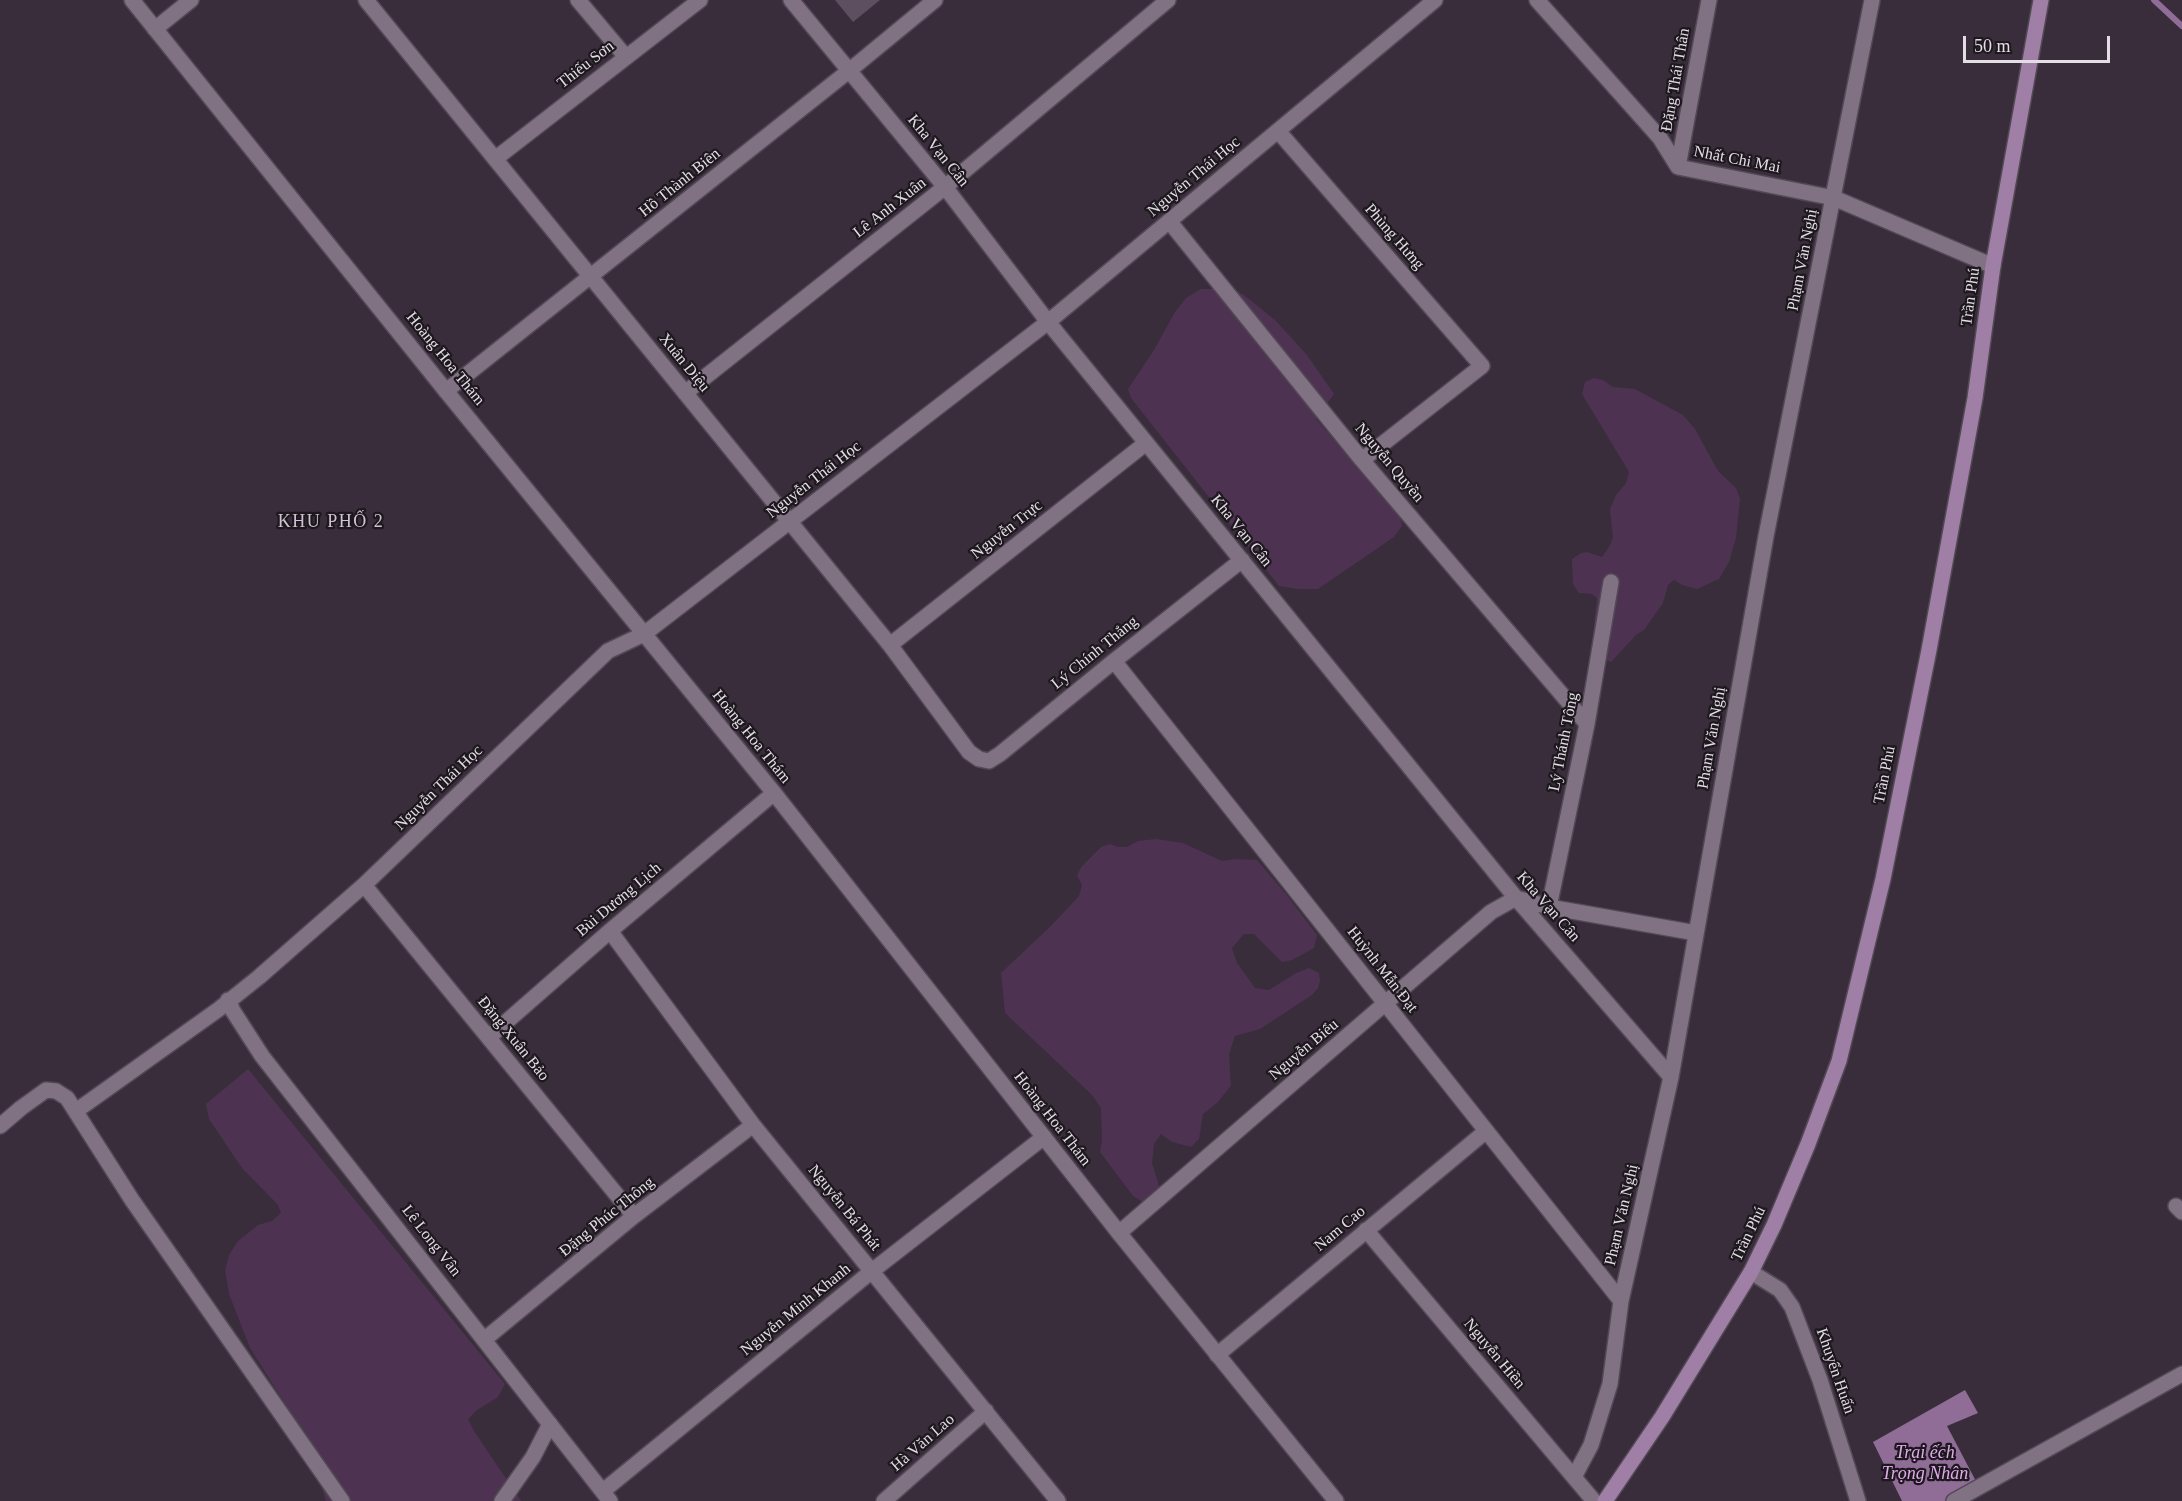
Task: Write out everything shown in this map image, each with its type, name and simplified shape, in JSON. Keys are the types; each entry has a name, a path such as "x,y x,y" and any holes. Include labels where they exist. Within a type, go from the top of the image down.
{"main road":[{"name":"Trần Phú","path":"1605,1501 1662,1417 1751,1272 1774,1225 1808,1144 1839,1061 1883,879 1931,639 1975,398 1993,266 2041,0"}],"street":[{"name":"Hoàng Hoa Thám","path":"132,0 774,794 1119,1233 1336,1501"},
{"path":"155,29 191,0"},
{"name":"Xuân Diệu","path":"366,0 890,645 969,753"},
{"path":"578,0 626,57"},
{"name":"Thiếu Sơn","path":"495,159 700,0"},
{"name":"Kha Vạn Cân","path":"791,0 945,187 1048,322 1516,898 1671,1077"},
{"name":"Hồ Thành Biên","path":"446,391 935,0"},
{"name":"Lê Anh Xuân","path":"685,393 945,187 1168,0"},
{"name":"Nguyễn Thái Học","path":"76,1111 259,977 364,885 608,651 644,633 1048,322 1436,0"},
{"name":"Nhất Chi Mai","path":"1537,0 1654,131 1678,167 1834,198 1993,266"},
{"name":"Đặng Thái Thân","path":"1678,167 1709,0"},
{"name":"Phạm Văn Nghị","path":"1574,1477 1591,1445 1605,1404 1615,1358 1621,1301 1671,1077 1766,536 1872,0"},
{"name":"Phùng Hưng","path":"1278,131 1482,366 1362,460"},
{"name":"Nguyễn Quyền","path":"1169,221 1362,460 1587,724"},
{"name":"Nguyễn Trực","path":"890,645 1146,442"},
{"name":"Lý Chính Thắng","path":"969,753 979,759 989,761 1000,754 1242,560"},
{"name":"Lý Thánh Tông","path":"1549,907 1587,724 1611,582"},
{"name":"Huỳnh Mẫn Đạt","path":"1114,661 1621,1301"},
{"name":"Bùi Dương Lịch","path":"489,1037 610,931 774,794"},
{"name":"Đặng Xuân Bảo","path":"364,885 634,1216"},
{"path":"1516,898 1549,907 1696,933"},
{"name":"Nguyễn Biểu","path":"1119,1233 1491,912 1516,898"},
{"name":"Nguyễn Bá Phát","path":"610,931 753,1125 1058,1501"},
{"name":"Lê Long Vân","path":"228,1000 262,1056 606,1496"},
{"path":"0,1126 46,1090 56,1091 67,1098 132,1200 342,1501"},
{"name":"Đặng Phúc Thông","path":"485,1339 634,1216 753,1125"},
{"name":"Nam Cao","path":"1217,1355 1485,1132"},
{"name":"Nguyễn Minh Khanh","path":"606,1496 872,1271 1044,1137"},
{"name":"Nguyễn Hiền","path":"1366,1230 1594,1501"},
{"name":"Khuyển Huấn","path":"1751,1272 1780,1290 1792,1307 1820,1380 1858,1501"},
{"path":"1954,1501 2182,1374"},
{"name":"Hà Văn Lao","path":"884,1501 986,1412"},
{"path":"502,1501 533,1456 550,1424"}],"shaded area":[{"path":"1201,289 1233,289 1244,295 1275,320 1307,355 1334,394 1316,419 1385,500 1399,511 1402,526 1394,537 1318,589 1279,586 1131,398 1128,389 1154,350 1175,312 1186,298"},
{"path":"1594,378 1603,380 1613,387 1635,389 1683,415 1695,429 1718,471 1736,488 1740,499 1736,538 1729,562 1719,579 1697,589 1674,580 1668,585 1663,603 1644,630 1636,635 1611,662 1591,654 1597,598 1592,594 1579,593 1573,584 1572,559 1587,552 1602,557 1609,547 1613,538 1610,509 1616,495 1626,483 1629,472 1582,394 1585,382"},
{"path":"1156,839 1183,843 1222,861 1257,860 1317,935 1314,948 1292,960 1282,962 1254,934 1244,934 1232,948 1237,963 1255,988 1269,990 1296,973 1309,968 1319,973 1320,980 1318,988 1312,995 1260,1029 1235,1036 1229,1054 1231,1086 1217,1103 1203,1114 1199,1139 1191,1147 1172,1142 1161,1134 1154,1144 1152,1163 1164,1202 1158,1211 1133,1196 1100,1152 1101,1108 1092,1095 1005,1013 1001,973 1079,896 1082,885 1077,875 1082,866 1101,847 1110,844 1127,847 1138,841"},
{"path":"248,1069 505,1384 498,1397 477,1410 468,1419 521,1501 326,1501 308,1440 250,1348 229,1294 225,1270 229,1255 238,1241 258,1225 272,1221 281,1213 278,1205 242,1168 209,1119 206,1104"}],"water":[{"name":"Trại ếch Trọng Nhân","path":"1965,1390 1978,1413 1947,1426 1979,1487 1951,1501 1902,1501 1873,1442"}],"building":[{"path":"835,0 880,0 853,22"}],"waterway":[{"path":"2154,0 2182,26"}],"district":[{"name":"KHU PHỐ 2","path":"331,522"}]}
